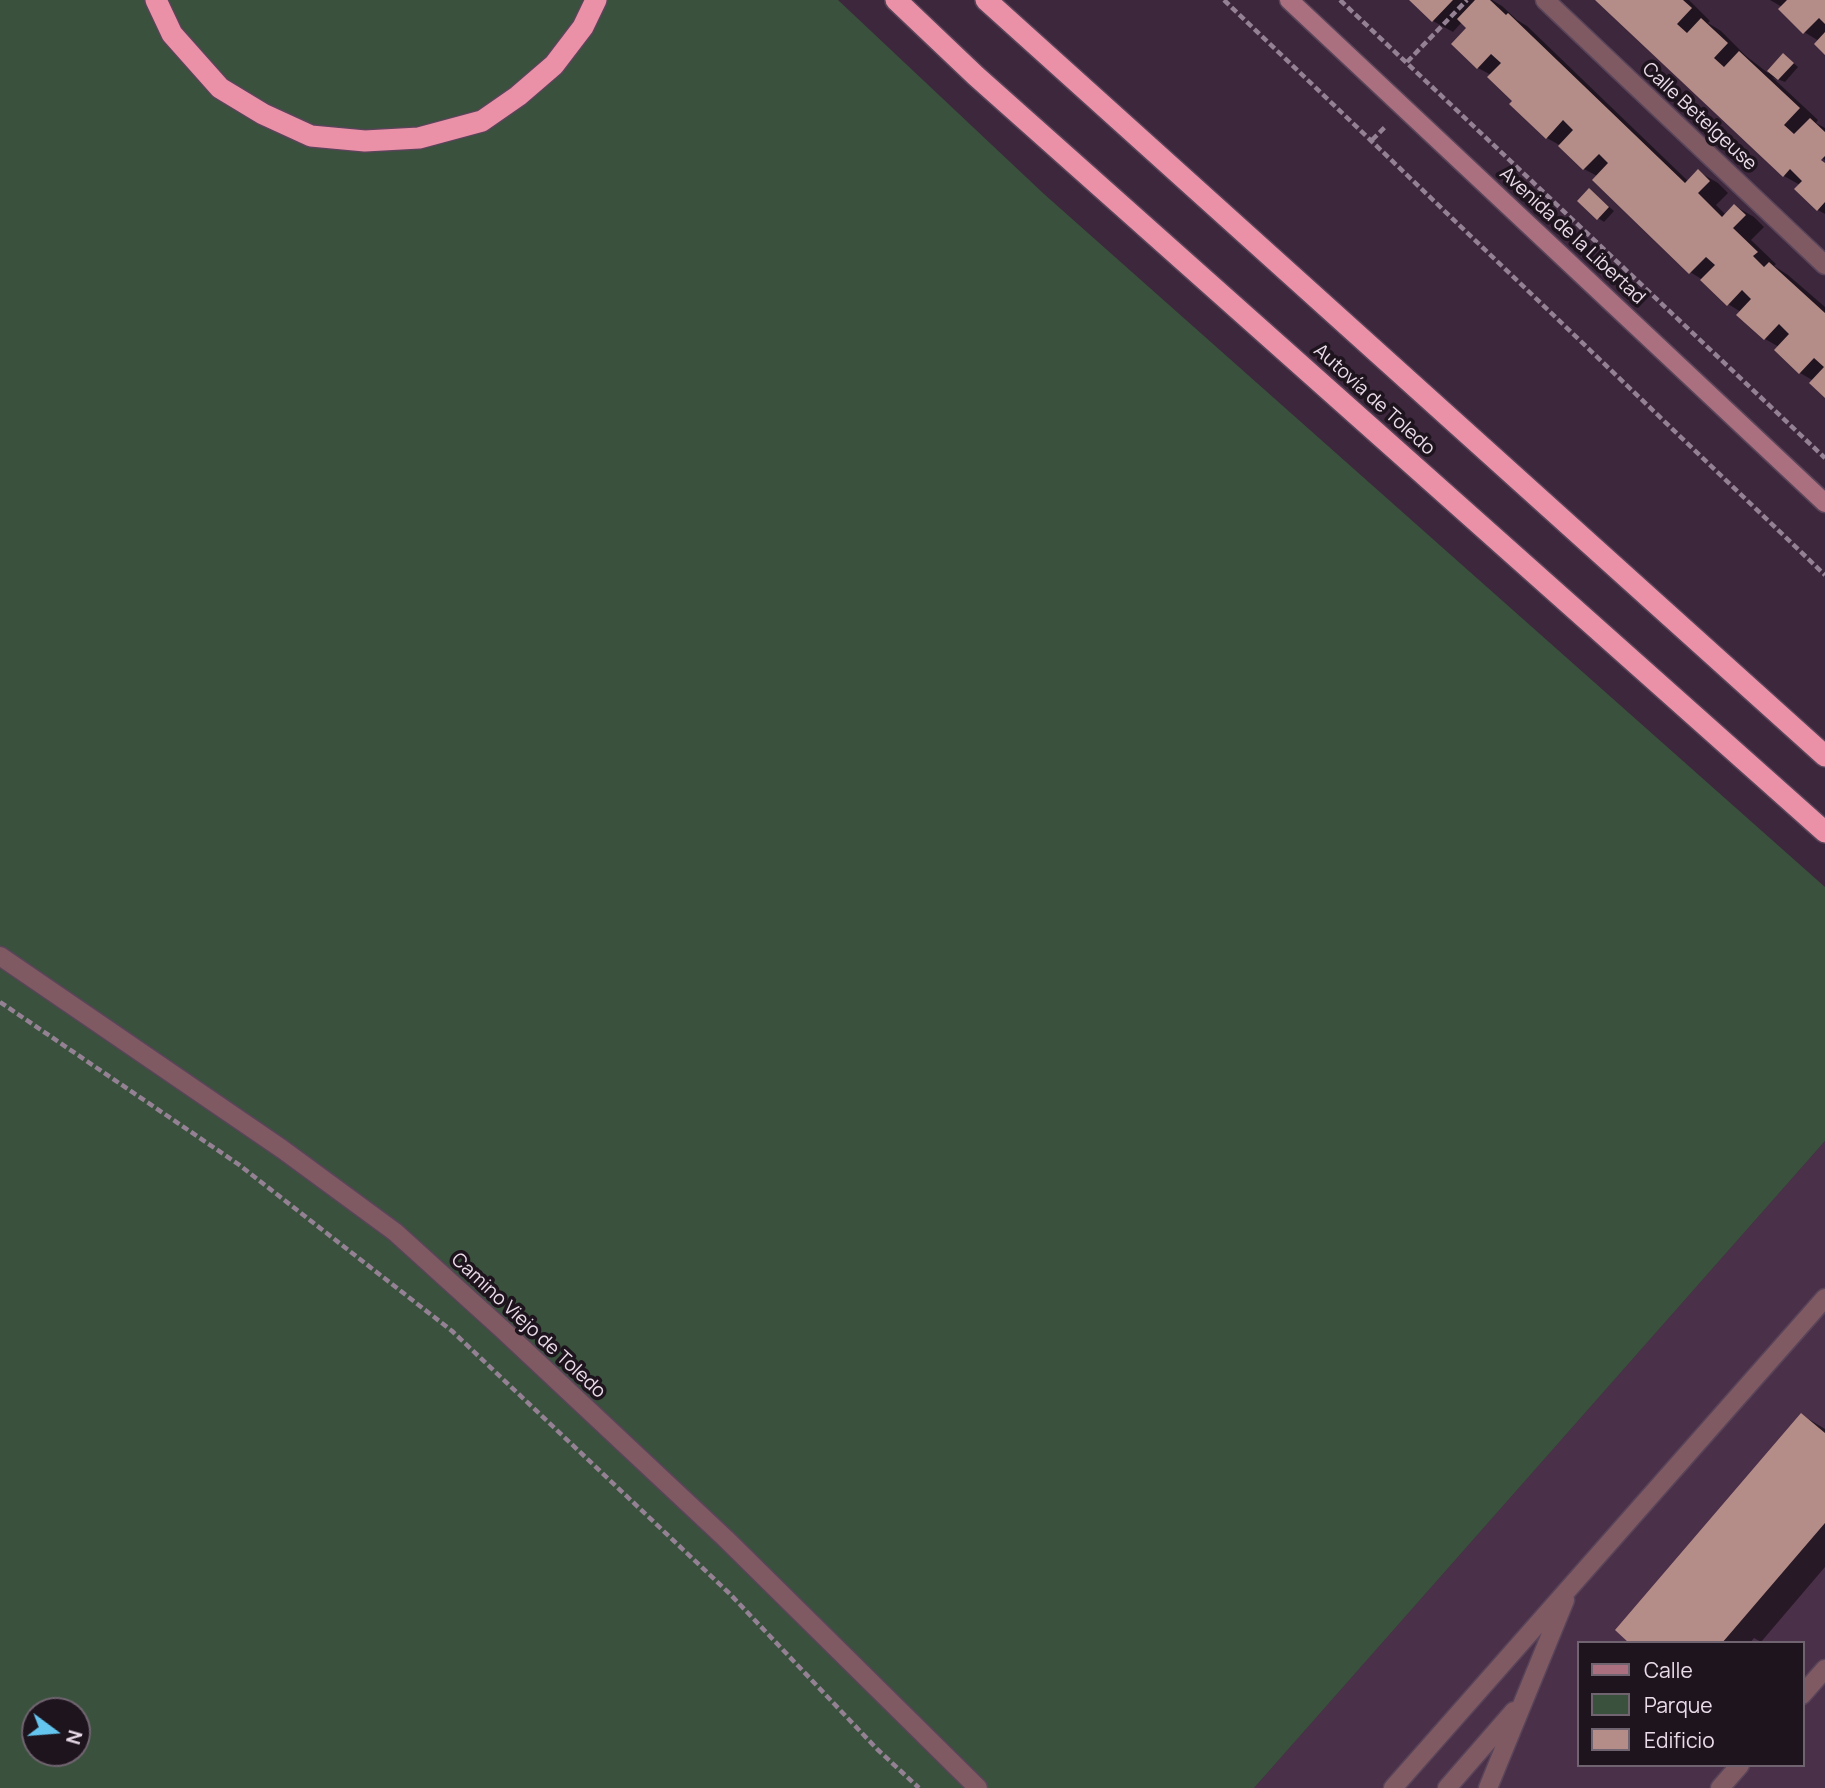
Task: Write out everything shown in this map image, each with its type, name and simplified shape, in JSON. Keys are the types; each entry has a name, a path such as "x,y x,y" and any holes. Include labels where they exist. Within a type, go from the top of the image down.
{"highway":[{"path":"156,0 172,34 219,88 263,114 311,136 365,141 419,138 482,121 518,96 554,65 583,27 596,0"},
{"name":"Autovía de Toledo","path":"896,0 976,76 1825,832"},
{"name":"Autovía de Toledo","path":"986,0 1825,755"},
{"path":"997,0 1018,30"}],"street":[{"path":"143,0 172,34"},
{"name":"Avenida de la Libertad","path":"1289,0 1825,503"},
{"name":"Calle Betelgeuse","path":"1545,0 1825,265"},
{"name":"Camino Viejo de Toledo","path":"0,956 282,1149 395,1233 502,1329 726,1539 978,1788"},
{"path":"1393,1788 1825,1298"},
{"path":"1488,1788 1571,1587"},
{"path":"1804,1693 1825,1669"},
{"path":"1447,1788 1525,1698"},
{"path":"1720,1788 1738,1767"}],"path":[{"path":"1224,0 1825,575"},
{"path":"1340,0 1825,458"},
{"path":"1407,62 1466,0"},
{"path":"0,1002 238,1164 452,1331 729,1593 877,1749 919,1788"}],"shaded area":[{"path":"1825,1141 1825,1788 1254,1788"}],"green space":[{"path":"0,0 838,0 1044,194 1825,887 1825,1141 1254,1788 0,1788"}],"building":[{"path":"1409,0 1453,0 1432,22"},
{"path":"1475,0 1490,0 1506,15 1508,13 1685,183 1698,169 1710,181 1698,193 1722,217 1734,204 1746,215 1733,228 1758,252 1753,256 1764,267 1769,262 1825,313 1825,398 1809,383 1824,367 1814,358 1799,374 1774,350 1789,334 1779,324 1764,340 1736,315 1751,299 1742,290 1727,306 1700,280 1715,265 1706,257 1689,274 1592,180 1608,163 1599,154 1583,170 1558,146 1573,130 1563,120 1546,139 1509,104 1512,101 1487,77 1501,63 1491,54 1477,69 1451,44 1466,28 1457,19"},
{"path":"1595,0 1683,0 1692,8 1677,24 1687,33 1701,18 1728,43 1714,58 1724,67 1739,51 1800,108 1784,125 1794,134 1810,118 1825,132 1825,156 1821,160 1825,163 1825,202 1817,211 1794,189 1802,181 1790,169 1783,177"},
{"path":"1787,0 1825,0 1825,24 1819,18 1803,34 1778,9"},
{"path":"1825,32 1825,55 1814,44"},
{"path":"1783,53 1794,63 1778,80 1767,71"},
{"path":"1589,188 1609,207 1597,220 1577,201"},
{"path":"1801,1413 1825,1433 1825,1523 1724,1641 1627,1641 1615,1630"}]}
